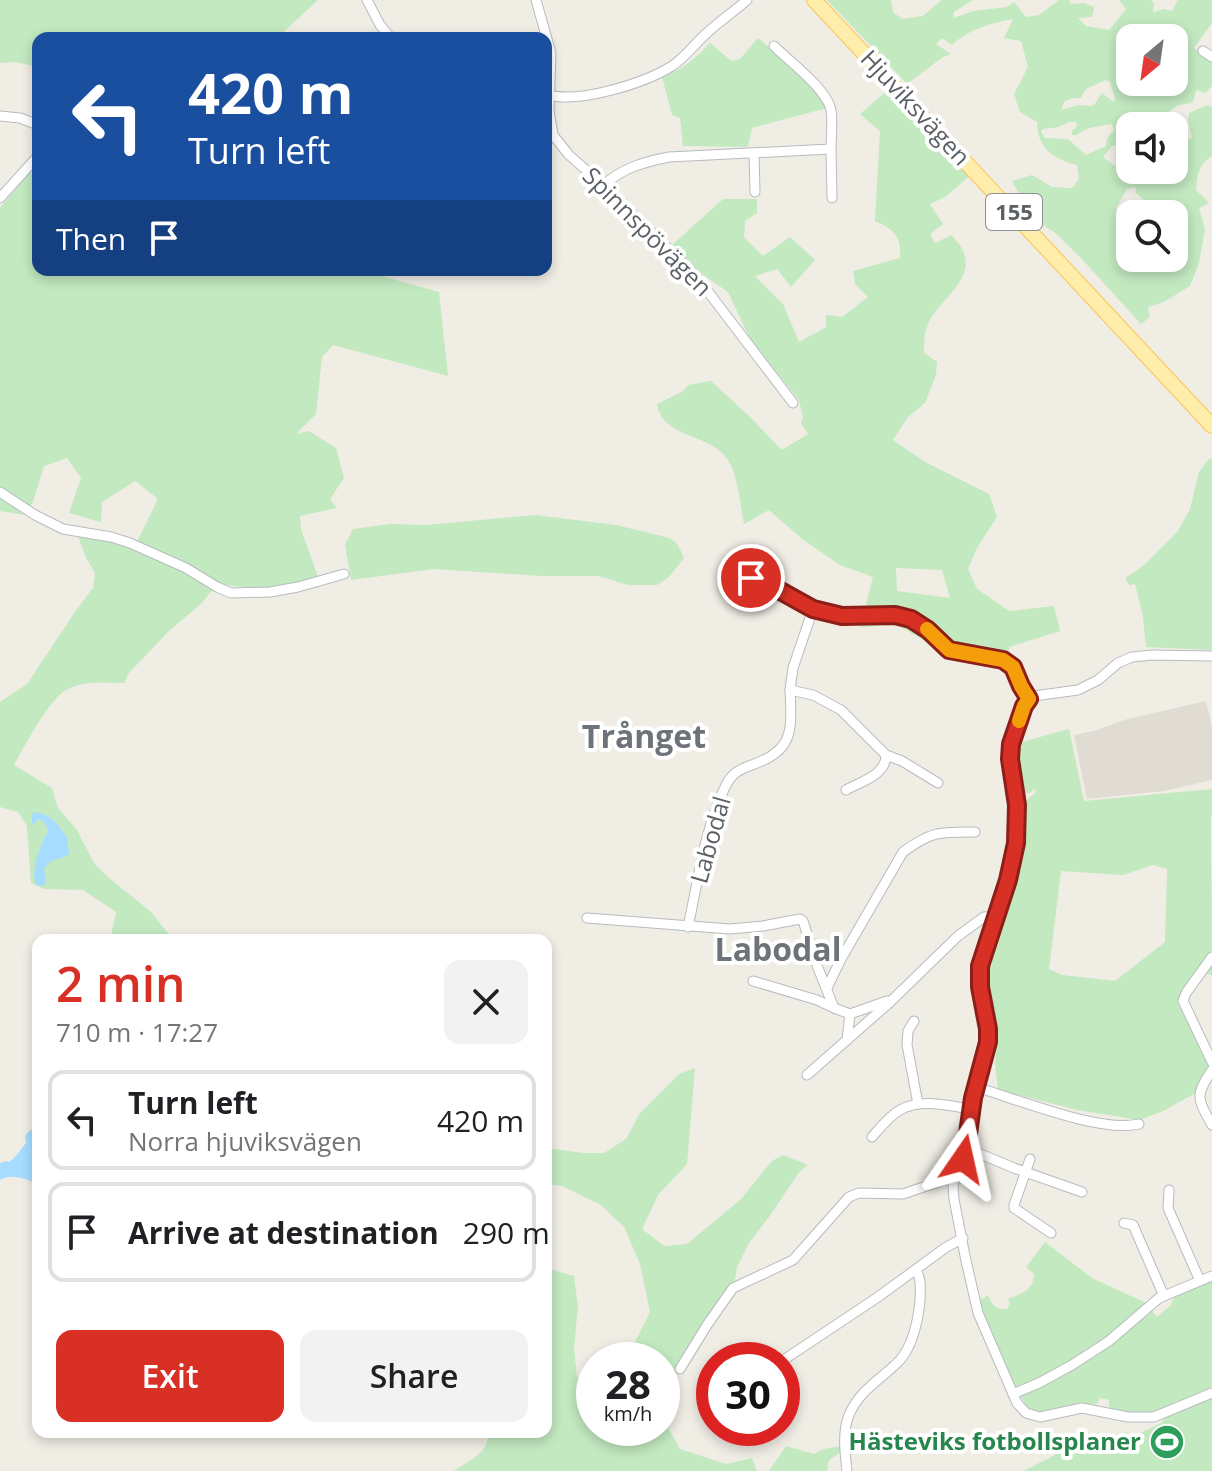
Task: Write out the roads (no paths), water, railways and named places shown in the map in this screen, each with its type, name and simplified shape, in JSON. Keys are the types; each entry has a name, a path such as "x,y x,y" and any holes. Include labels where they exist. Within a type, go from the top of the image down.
{"main road":[{"name":"Hjuviksvägen","path":"814,0 1212,426"}],"street":[{"path":"367,0 386,32"},
{"name":"Spinnspövägen","path":"536,0 545,32"},
{"path":"552,96 573,98 652,77 683,58 711,29 747,0"},
{"path":"774,46 814,84 828,102 831,110 832,198"},
{"path":"1203,51 1212,57"},
{"path":"0,116 32,123"},
{"name":"Spinnspövägen","path":"552,132 569,155 604,185 696,276 793,403"},
{"path":"604,185 620,172 655,160 696,155 831,149"},
{"path":"754,154 755,192"},
{"path":"0,198 32,163"},
{"path":"0,492 63,529 130,543 186,568 231,593 270,592 344,574"},
{"path":"731,574 768,584 813,609 842,616 895,615 911,619 949,650 1010,663 1029,699"},
{"name":"Labodal","path":"688,927 705,848 726,786 733,774 770,759 784,744 790,731 793,668 813,609"},
{"path":"1212,656 1132,657 1118,663 1085,687 1038,695 1029,699 1024,706 1011,744 1010,759 1017,805 1012,867 980,966 980,987 988,1029 986,1052 971,1109 966,1148 953,1185 978,1313 1021,1408 1032,1416 1082,1408 1128,1417 1154,1417 1212,1393"},
{"path":"790,690 813,695 841,710 886,755 938,783"},
{"path":"846,790 883,769 886,755"},
{"path":"827,988 903,852 937,832 975,832"},
{"path":"807,1075 889,1003 958,936 984,917 996,916"},
{"path":"587,918 688,927 747,928 800,919 834,1008"},
{"path":"1212,957 1183,1001 1212,1062"},
{"path":"753,981 817,1000 850,1014 887,1001 889,1003"},
{"path":"847,1040 850,1014"},
{"path":"914,1021 908,1031 907,1045 918,1104"},
{"path":"1212,1070 1201,1086 1199,1096 1212,1125"},
{"path":"976,1087 1089,1121 1139,1124"},
{"path":"872,1137 898,1111 918,1104 971,1109"},
{"path":"966,1148 1082,1192"},
{"path":"1030,1159 1014,1208 1051,1233"},
{"path":"680,1369 733,1288 793,1260 849,1197 859,1193 903,1194 955,1179"},
{"path":"1169,1190 1168,1208 1174,1226 1200,1281"},
{"path":"1124,1223 1133,1225 1164,1296"},
{"path":"800,1349 963,1238"},
{"path":"847,1471 845,1431 849,1415 863,1392 900,1359 911,1340 919,1307 919,1276 916,1270"},
{"path":"1013,1394 1072,1365 1109,1341 1154,1301 1212,1276"}],"water":[{"path":"33,812 50,817 58,824 68,839 70,852 44,868 46,884 41,886 36,885 35,864 48,831 39,819 31,824"},
{"path":"32,1129 32,1182 14,1177 0,1180 0,1163 9,1162 15,1157 26,1143 25,1136"}],"place":[{"name":"Hästeviks fotbollsplaner","path":"1167,1442"}],"district":[{"name":"Trånget","path":"644,737"},
{"name":"Labodal","path":"778,950"}]}
